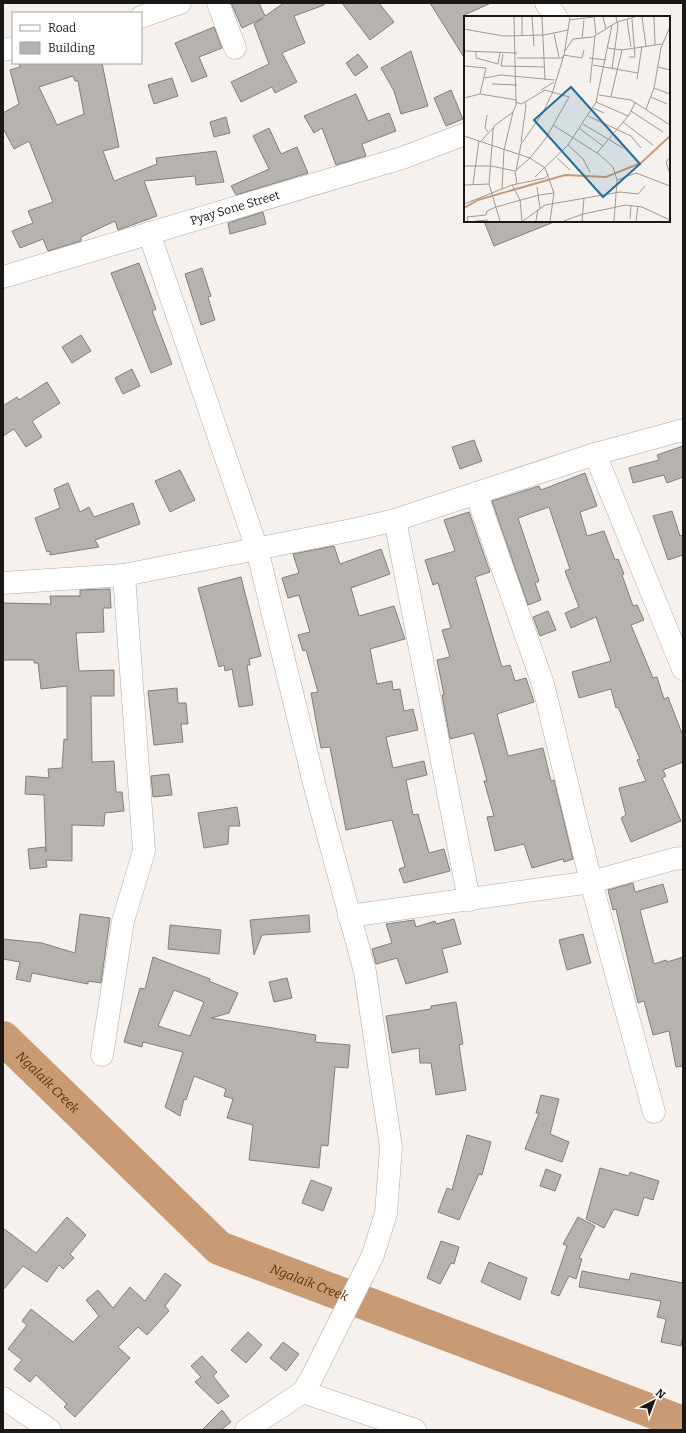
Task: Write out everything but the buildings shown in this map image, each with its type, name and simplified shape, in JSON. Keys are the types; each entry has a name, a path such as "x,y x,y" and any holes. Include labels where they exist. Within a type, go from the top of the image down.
{"street":[{"path":"142,17 180,3"},
{"path":"218,3 235,48"},
{"path":"546,3 555,16"},
{"name":"Pyay Sone Street","path":"3,277 402,158 464,134"},
{"path":"150,233 257,549 316,791 365,972 391,1147 386,1214 373,1255 308,1385 246,1430"},
{"path":"3,583 124,575 395,520 595,454 683,430"},
{"path":"595,454 683,669"},
{"path":"476,493 543,684 591,882 654,1112"},
{"path":"395,520 469,900"},
{"path":"102,1055 123,921 144,851 124,575"},
{"path":"349,916 591,882 674,859 683,858"},
{"path":"308,1385 415,1430"},
{"path":"3,1398 50,1430"}],"waterway":[{"name":"Ngalaik Creek","path":"3,1038 219,1248 683,1423"}]}
